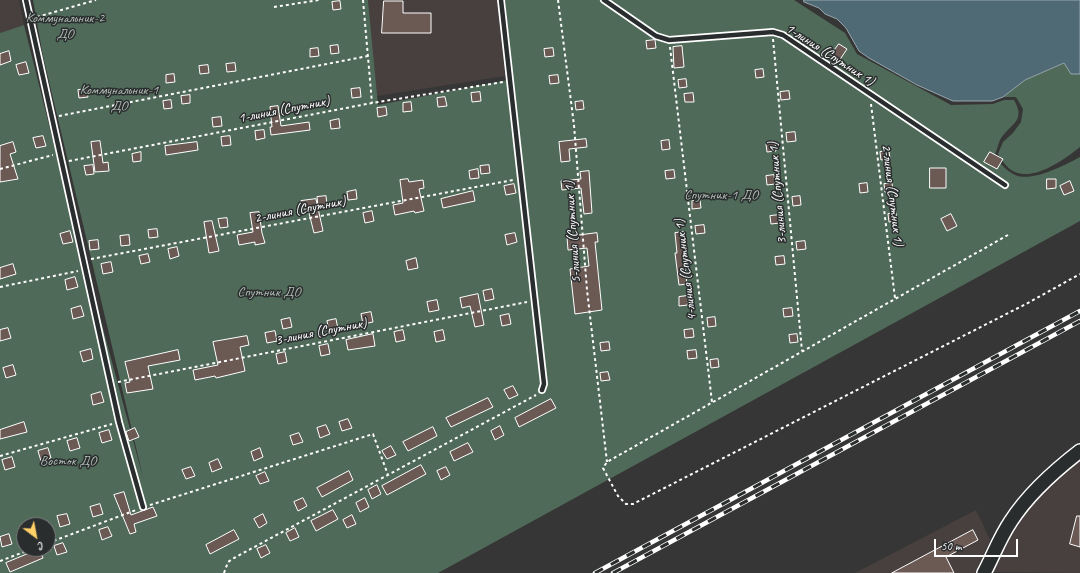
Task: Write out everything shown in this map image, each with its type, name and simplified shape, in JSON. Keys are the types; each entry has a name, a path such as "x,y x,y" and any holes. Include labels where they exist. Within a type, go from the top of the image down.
{"street":[{"path":"984,573 1010,521 1025,501 1041,484 1080,451"}],"lane":[{"path":"26,0 119,422 143,507"},
{"path":"501,0 544,384 542,390"},
{"name":"1-линия (Спутник 1)","path":"604,0 656,36 669,40 773,32 783,35 1005,185"}],"path":[{"path":"30,19 96,0"},
{"path":"274,7 319,0"},
{"path":"363,0 372,103"},
{"name":"5-линия (Спутник 1)","path":"558,0 574,125 587,290 607,462 603,468 618,496 626,504 633,504 1026,304 1080,274"},
{"name":"3-линия (Спутник 1)","path":"773,32 802,351"},
{"name":"4-линия (Спутник 1)","path":"669,40 712,403"},
{"path":"51,118 368,56"},
{"name":"1-линия (Спутник)","path":"61,162 372,103 510,81"},
{"name":"2-линия (Спутник 1)","path":"869,93 895,299"},
{"path":"0,169 59,154"},
{"name":"2-линия (Спутник)","path":"83,261 520,179"},
{"path":"607,462 1008,234"},
{"path":"0,287 85,269"},
{"name":"3-линия (Спутник)","path":"111,384 534,300"},
{"path":"224,573 228,562 234,558 531,399 542,390"},
{"path":"0,456 119,422"},
{"path":"56,540 143,507 373,434 388,475"},
{"path":"0,561 16,555"}],"shaded area":[{"path":"0,0 19,0 24,25 0,33"},
{"path":"368,0 497,0 505,76 377,96"},
{"path":"1080,458 1080,573 992,572 1000,551 1029,508 1045,488"},
{"path":"976,510 990,540 975,573 855,573"}],"green space":[{"path":"33,0 368,0 378,105 513,79 505,0 794,0 845,33 857,54 951,105 993,104 1004,100 1014,100 1018,107 1018,118 1000,140 994,157 1013,174 1029,177 1038,175 1080,157 1080,221 438,573 0,573 0,33 24,25 59,165 144,481 43,56"},
{"path":"1065,63 1071,74 1080,74 1080,147 1058,163 1040,171 1031,174 1023,174 1012,171 1007,167 998,154 1003,142 1013,133 1021,122 1023,109 1016,97 1003,97 1025,80"}],"water":[{"path":"804,0 1080,0 1080,74 1071,74 1064,63 1025,80 1003,97 992,101 953,101 917,85 869,58 859,51 846,28 837,19 825,14 819,8 804,2"}],"building":[{"path":"340,1 341,9 333,10 332,2"},
{"path":"384,1 403,1 403,13 431,13 431,33 382,33"},
{"path":"655,40 656,48 647,49 646,41"},
{"path":"839,44 847,49 839,61 831,55"},
{"path":"338,45 339,53 331,54 330,46"},
{"path":"682,46 684,67 674,68 673,47"},
{"path":"318,48 319,56 310,57 310,49"},
{"path":"553,48 554,56 545,57 544,49"},
{"path":"9,51 11,61 0,65 0,54"},
{"path":"26,62 29,73 19,75 16,65"},
{"path":"235,63 236,71 227,72 226,64"},
{"path":"208,65 209,73 200,74 199,66"},
{"path":"763,69 764,77 756,78 755,70"},
{"path":"174,74 175,82 166,83 166,75"},
{"path":"558,75 559,83 550,84 549,76"},
{"path":"686,79 687,87 679,88 678,80"},
{"path":"360,88 361,97 352,98 351,89"},
{"path":"87,89 88,97 79,98 78,90"},
{"path":"789,91 790,99 781,100 780,92"},
{"path":"480,92 481,101 472,102 471,93"},
{"path":"693,93 694,102 685,102 684,94"},
{"path":"190,95 190,103 182,104 181,96"},
{"path":"445,97 447,106 438,107 437,98"},
{"path":"171,100 172,108 164,109 163,101"},
{"path":"583,101 584,109 576,110 575,102"},
{"path":"411,102 412,111 403,112 403,103"},
{"path":"278,106 281,126 309,122 310,130 271,135 270,127 272,127 270,107"},
{"path":"386,107 387,115 378,117 377,108"},
{"path":"221,117 222,126 213,127 212,118"},
{"path":"339,119 340,128 331,129 330,121"},
{"path":"264,130 265,138 256,140 255,131"},
{"path":"795,132 796,141 787,142 786,133"},
{"path":"43,136 46,146 36,148 33,138"},
{"path":"230,136 231,145 222,146 221,137"},
{"path":"586,139 587,147 569,149 570,161 561,162 559,142"},
{"path":"669,140 670,149 662,150 661,141"},
{"path":"100,141 103,163 108,162 109,171 95,172 91,142"},
{"path":"13,142 16,152 10,154 18,179 0,182 0,146"},
{"path":"197,142 198,150 166,155 165,146"},
{"path":"775,143 776,151 767,152 766,144"},
{"path":"889,151 890,159 881,160 880,152"},
{"path":"141,152 141,161 133,162 132,154"},
{"path":"990,152 1003,159 997,169 984,162"},
{"path":"93,165 94,174 86,175 84,166"},
{"path":"489,165 490,173 481,174 480,166"},
{"path":"930,168 946,168 946,188 930,188"},
{"path":"478,169 479,178 470,179 469,171"},
{"path":"674,170 675,178 666,179 665,171"},
{"path":"589,171 592,213 584,214 581,188 562,190 561,181 581,179 580,172"},
{"path":"774,175 775,184 767,185 766,176"},
{"path":"408,179 409,182 423,180 424,188 419,189 424,211 415,213 414,211 395,215 393,205 403,203 400,180"},
{"path":"1047,179 1056,179 1056,188 1047,189"},
{"path":"1070,181 1074,191 1064,195 1060,186"},
{"path":"867,183 868,192 860,193 859,184"},
{"path":"892,183 893,191 885,192 884,184"},
{"path":"514,184 516,193 506,195 504,186"},
{"path":"356,190 357,199 348,200 347,192"},
{"path":"473,191 475,201 443,208 441,199"},
{"path":"326,196 327,205 318,206 317,197"},
{"path":"800,196 801,205 793,206 792,197"},
{"path":"316,199 323,231 314,233 308,209 302,209 301,201"},
{"path":"700,200 701,208 692,209 692,201"},
{"path":"372,211 374,221 365,223 363,213"},
{"path":"259,212 265,243 255,245 255,242 239,245 237,235 253,232 250,213"},
{"path":"896,213 897,221 889,222 888,214"},
{"path":"951,214 957,226 947,231 941,219"},
{"path":"779,215 780,223 771,224 770,216"},
{"path":"227,218 228,227 220,228 218,219"},
{"path":"212,221 219,251 209,253 204,222"},
{"path":"704,225 705,233 696,234 695,226"},
{"path":"157,229 158,237 149,238 148,230"},
{"path":"70,231 73,242 63,244 60,234"},
{"path":"684,232 688,262 684,262 687,284 679,285 675,253 677,253 675,233"},
{"path":"515,233 517,242 507,245 505,235"},
{"path":"597,233 598,242 595,242 602,310 575,314 570,269 589,266 587,248 568,250 567,237"},
{"path":"129,235 130,245 121,246 120,236"},
{"path":"98,240 99,249 90,250 89,241"},
{"path":"805,241 806,249 797,250 796,242"},
{"path":"177,247 179,256 170,259 168,249"},
{"path":"148,254 150,262 141,264 139,256"},
{"path":"784,256 785,264 776,265 775,257"},
{"path":"416,258 418,268 408,270 406,261"},
{"path":"111,262 113,272 103,274 101,264"},
{"path":"13,264 16,274 0,279 0,268"},
{"path":"75,277 78,287 67,290 65,280"},
{"path":"492,289 494,299 485,301 483,291"},
{"path":"478,294 484,325 475,327 470,306 462,308 460,298"},
{"path":"687,296 688,305 679,306 679,297"},
{"path":"437,300 439,310 429,312 427,302"},
{"path":"81,306 84,316 73,319 71,309"},
{"path":"792,308 793,316 784,317 783,309"},
{"path":"371,312 373,322 363,324 361,314"},
{"path":"509,314 511,324 502,326 500,316"},
{"path":"715,317 716,326 708,327 707,318"},
{"path":"290,318 292,327 283,329 281,320"},
{"path":"336,319 338,329 329,331 327,321"},
{"path":"8,328 11,338 0,341 0,330"},
{"path":"693,329 694,337 685,338 684,330"},
{"path":"403,330 405,340 396,342 394,332"},
{"path":"443,330 445,340 436,342 434,332"},
{"path":"275,331 277,341 267,343 265,333"},
{"path":"373,334 375,346 348,350 346,340"},
{"path":"797,334 798,342 790,343 789,335"},
{"path":"247,336 249,345 240,347 245,371 216,378 215,376 195,380 193,370 218,365 213,342"},
{"path":"609,342 610,350 601,351 600,343"},
{"path":"328,344 330,354 321,356 319,346"},
{"path":"91,349 93,359 83,362 80,352"},
{"path":"178,350 180,360 148,366 153,389 127,393 125,383 130,382 125,362"},
{"path":"696,350 697,358 688,359 687,351"},
{"path":"285,352 287,362 278,364 276,354"},
{"path":"718,359 719,367 711,368 710,360"},
{"path":"13,365 16,375 6,378 3,368"},
{"path":"608,372 610,380 601,381 600,373"},
{"path":"513,386 518,395 509,399 504,390"},
{"path":"101,392 104,402 93,405 91,395"},
{"path":"488,398 493,407 451,427 446,418"},
{"path":"551,399 556,408 519,427 515,418"},
{"path":"348,419 352,428 342,431 339,422"},
{"path":"24,422 27,432 0,439 0,430"},
{"path":"326,425 330,434 320,438 317,428"},
{"path":"500,426 504,435 495,440 491,431"},
{"path":"433,427 437,436 408,451 403,442"},
{"path":"135,428 139,437 129,441 126,432"},
{"path":"109,430 112,440 102,443 99,433"},
{"path":"299,433 303,442 293,445 290,436"},
{"path":"77,438 80,448 70,451 67,441"},
{"path":"468,443 473,452 454,461 450,452"},
{"path":"391,446 396,455 387,459 382,451"},
{"path":"48,448 51,458 41,461 38,451"},
{"path":"260,448 263,457 254,461 251,452"},
{"path":"12,457 15,467 5,470 2,460"},
{"path":"218,459 222,468 212,472 209,463"},
{"path":"421,465 426,474 387,495 382,486"},
{"path":"191,467 195,476 186,479 182,470"},
{"path":"446,467 450,475 441,480 437,471"},
{"path":"349,471 353,480 322,497 317,488"},
{"path":"265,472 269,481 260,484 256,476"},
{"path":"377,485 381,494 372,499 368,490"},
{"path":"124,492 131,515 153,507 157,516 134,524 136,532 130,534 114,495"},
{"path":"303,498 307,506 298,511 294,502"},
{"path":"365,498 369,507 360,512 356,503"},
{"path":"100,504 103,514 93,517 90,507"},
{"path":"333,510 338,519 316,531 311,521"},
{"path":"67,514 70,524 60,527 57,516"},
{"path":"263,514 267,523 259,528 254,519"},
{"path":"352,515 356,524 347,528 343,520"},
{"path":"1077,516 1080,516 1080,547 1070,544"},
{"path":"108,527 112,536 102,540 99,530"},
{"path":"295,528 299,537 290,541 286,533"},
{"path":"234,530 239,539 210,554 206,545"},
{"path":"973,530 978,540 946,557 954,573 892,573"},
{"path":"9,534 12,544 2,547 0,537"},
{"path":"63,543 67,552 57,555 56,545"},
{"path":"266,545 270,553 261,558 257,549"},
{"path":"21,557 43,558 10,572 6,563"}],"railway":[{"path":"595,573 1080,311"},
{"path":"613,573 1080,321"}],"park label":[{"name":"Коммунальник-2 ДО","path":"65,26"},
{"name":"Коммунальник-1 ДО","path":"119,98"},
{"name":"Спутник-1 ДО","path":"721,195"},
{"name":"Спутник ДО","path":"269,292"},
{"name":"Восток ДО","path":"68,461"}]}
